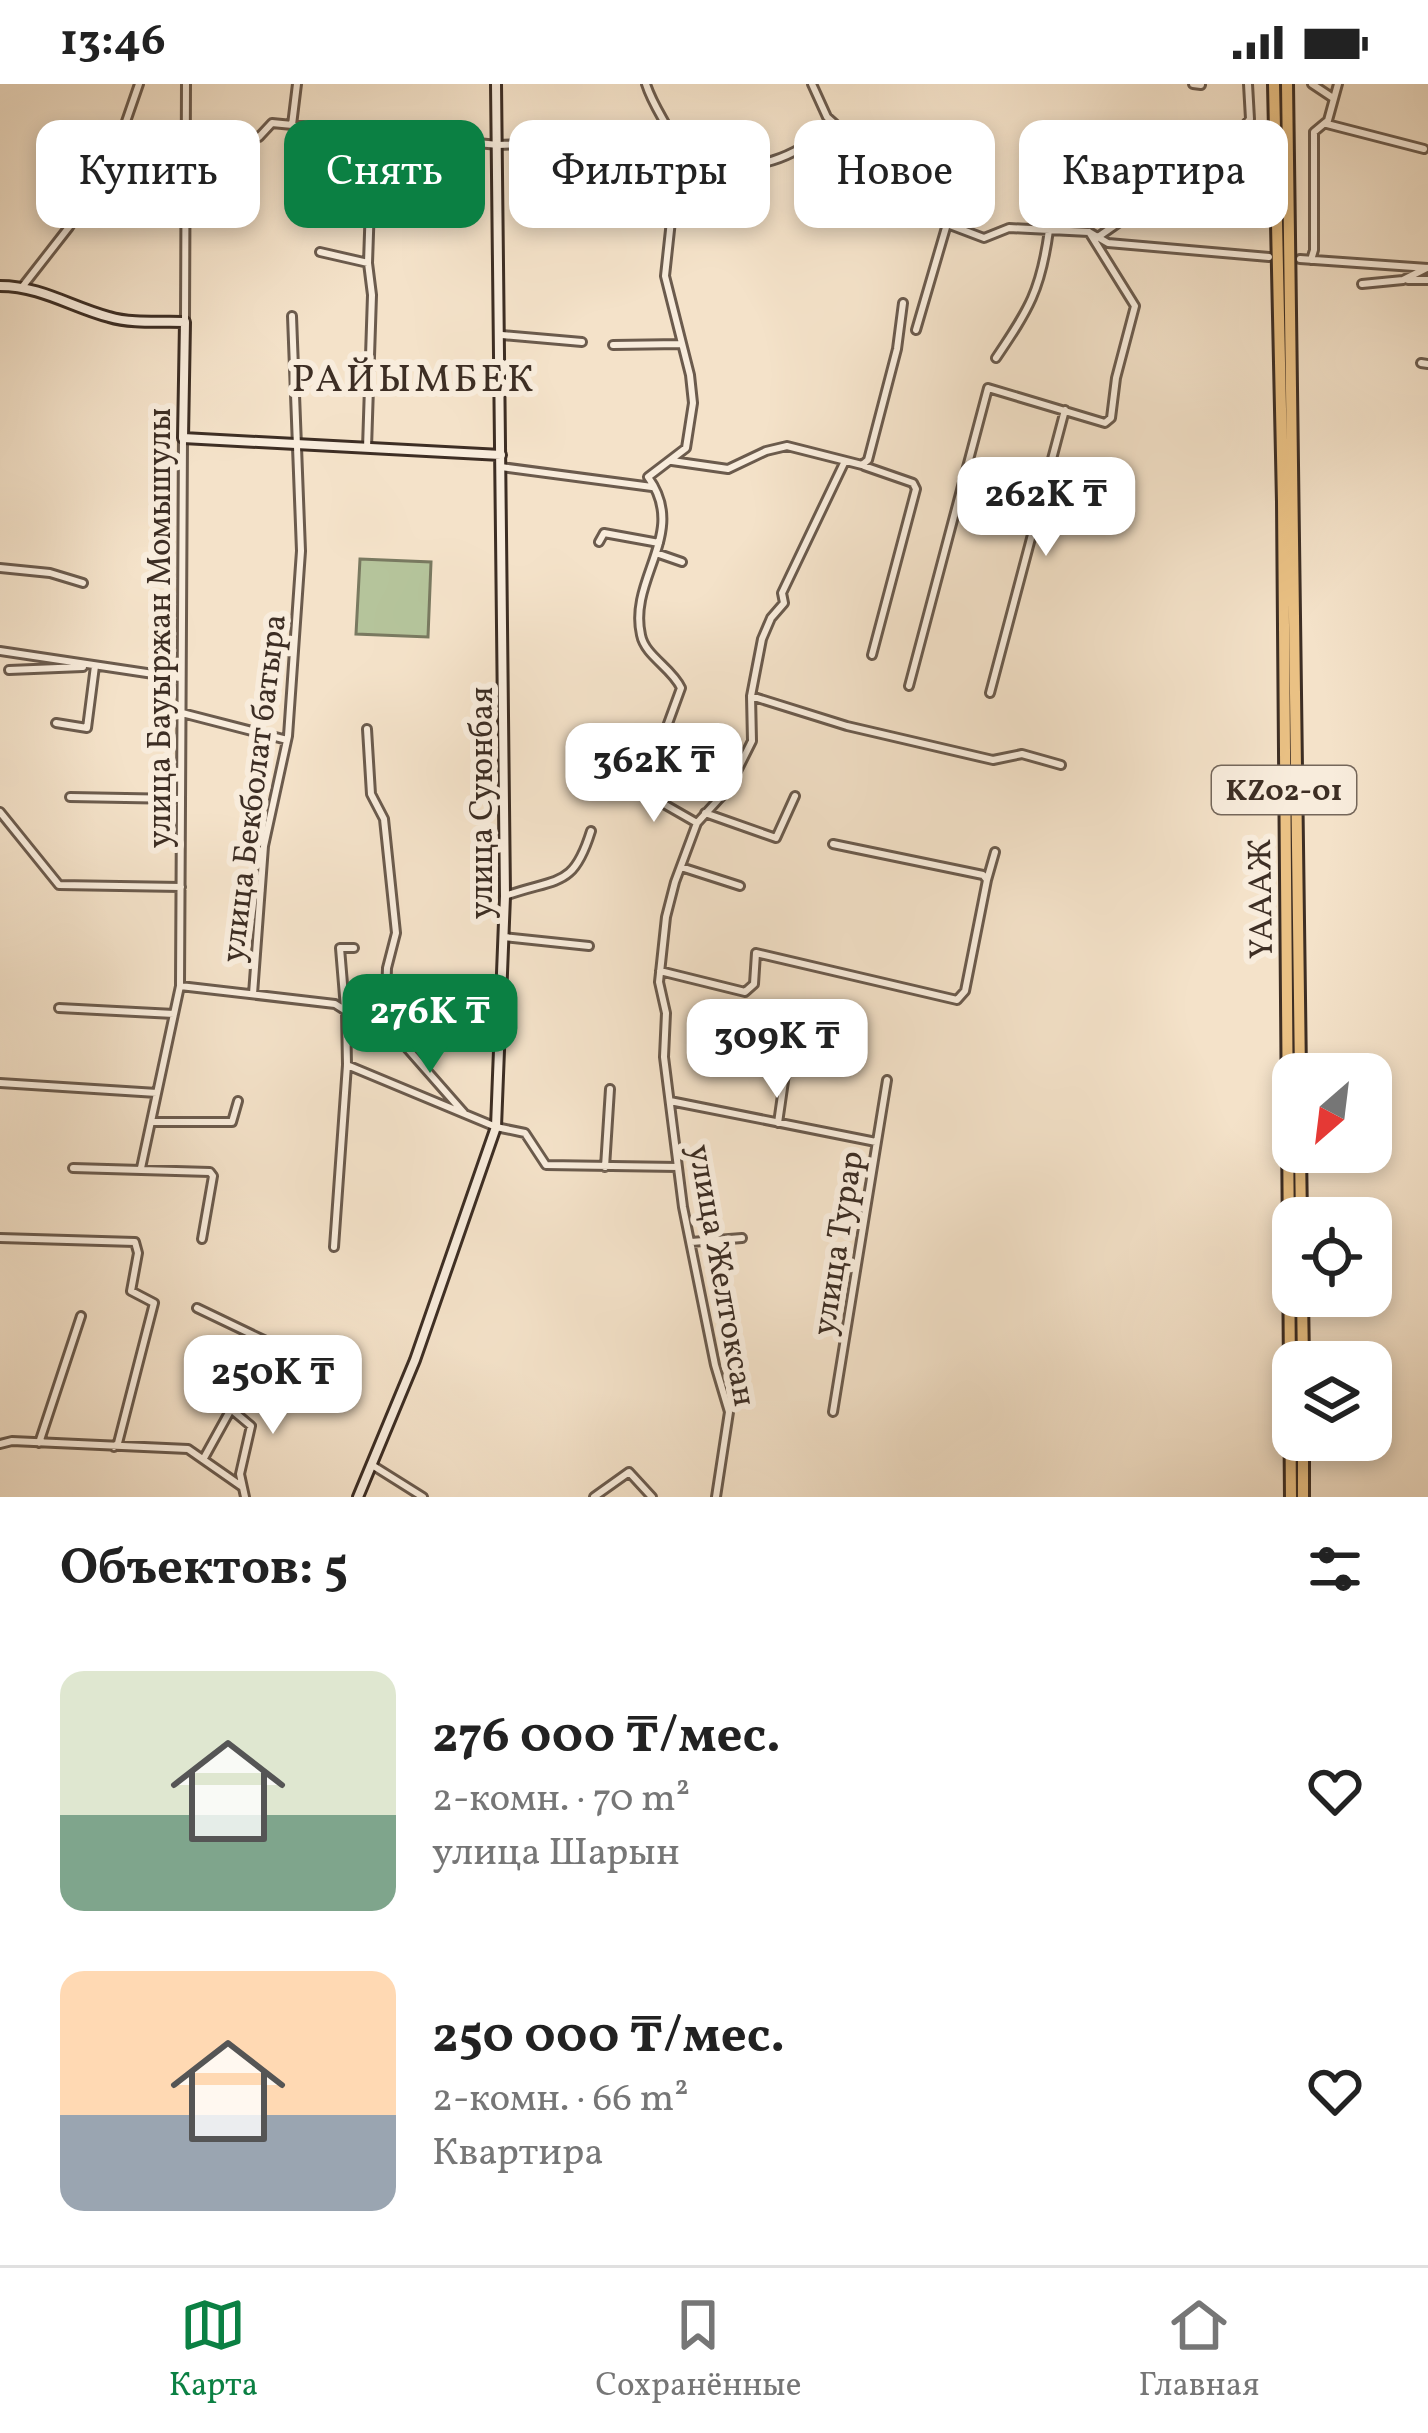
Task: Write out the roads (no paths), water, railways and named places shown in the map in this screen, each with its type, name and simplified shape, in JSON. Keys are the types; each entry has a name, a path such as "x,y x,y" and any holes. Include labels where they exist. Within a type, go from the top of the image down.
{"highway":[{"name":"ҮАААЖ","path":"1274,84 1291,1497"},
{"name":"ҮАААЖ","path":"1287,84 1300,1053"},
{"path":"1303,1497 1304,1461"}],"main road":[{"name":"улица Суюнбая","path":"358,1497 415,1360 496,1127 505,896 496,84"},
{"path":"0,286 22,286 111,318 185,322"},
{"name":"улица Бауыржан Момышулы","path":"183,439 185,322"},
{"path":"183,439 501,455"}],"street":[{"path":"128,120 139,84"},
{"name":"улица Бауыржан Момышулы","path":"186,84 187,120"},
{"path":"292,120 296,84"},
{"path":"646,84 663,120"},
{"path":"812,84 832,120"},
{"path":"1098,237 1228,146 1250,119 1248,84"},
{"path":"1312,84 1334,99"},
{"path":"1311,260 1315,132 1326,122 1338,84"},
{"path":"1326,122 1424,149"},
{"path":"485,144 509,145"},
{"path":"22,286 66,228"},
{"name":"улица Бауыржан Момышулы","path":"185,322 186,228"},
{"path":"367,448 369,228"},
{"path":"670,228 665,276 692,403 686,448 649,473 664,513 646,586 641,639 680,688 643,792 698,824"},
{"path":"916,330 946,228"},
{"path":"958,228 984,238 1009,228 1088,232 1108,243 1269,257"},
{"path":"996,358 1041,281 1049,230"},
{"path":"909,686 988,388 1105,423 1112,418 1116,379 1135,306 1088,232"},
{"path":"320,252 368,263"},
{"path":"1300,259 1428,268"},
{"path":"1403,280 1428,268"},
{"path":"1362,284 1428,280"},
{"path":"862,465 868,460 898,349 903,303"},
{"name":"улица Бекболат батыра","path":"253,994 265,846 287,740 302,551 292,316"},
{"path":"502,335 582,342"},
{"path":"613,345 681,344"},
{"path":"990,693 1065,410"},
{"name":"улица Бауыржан Момышулы","path":"141,1168 180,986 183,439"},
{"path":"668,460 728,469 787,446 913,483 916,489 872,655"},
{"name":"улица Желтоксан","path":"716,1497 729,1412 715,1365 678,1167 664,1057 666,1012 658,993 666,917 698,824 728,789 752,742 751,696 762,639 784,603 782,593 844,461"},
{"path":"501,467 655,487"},
{"path":"599,542 604,532 659,543"},
{"path":"656,553 682,562"},
{"path":"0,568 50,573 83,583"},
{"path":"0,651 182,679"},
{"path":"9,670 96,666"},
{"path":"56,723 87,728 96,666"},
{"path":"751,696 847,726 993,760 1022,754 1060,765"},
{"path":"182,713 287,740"},
{"path":"368,729 371,794 384,818 397,933 387,968 385,1023 464,1113"},
{"path":"705,813 776,838 795,796"},
{"path":"70,797 181,799"},
{"path":"0,812 59,885 181,886"},
{"path":"505,896 569,875 580,865 591,831"},
{"path":"833,844 983,875 987,880"},
{"path":"660,971 745,992 754,984 756,953 957,1000 965,992 995,852"},
{"path":"681,867 740,886"},
{"path":"504,937 589,946"},
{"path":"334,1247 347,1065 340,948 354,948"},
{"path":"180,986 334,1004 346,1011"},
{"path":"59,1008 174,1014"},
{"path":"347,1065 530,1137 546,1165 678,1167"},
{"path":"778,1123 786,1067"},
{"name":"улица Турар","path":"833,1412 887,1081"},
{"path":"0,1083 157,1093"},
{"path":"605,1167 610,1089"},
{"path":"151,1123 232,1122 238,1101"},
{"path":"670,1101 876,1142"},
{"path":"73,1168 210,1172 202,1239"},
{"path":"0,1238 135,1242 138,1253 131,1291 154,1303 114,1447"},
{"path":"692,1241 742,1238"},
{"path":"197,1308 268,1342 204,1458"},
{"path":"39,1443 81,1316"},
{"path":"231,1409 251,1426 240,1474 245,1497"},
{"path":"0,1444 176,1447 196,1451 242,1486"},
{"path":"372,1465 423,1497"},
{"path":"594,1497 629,1472 652,1497"}],"district":[{"name":"РАЙЫМБЕК","path":"414,377"}]}
